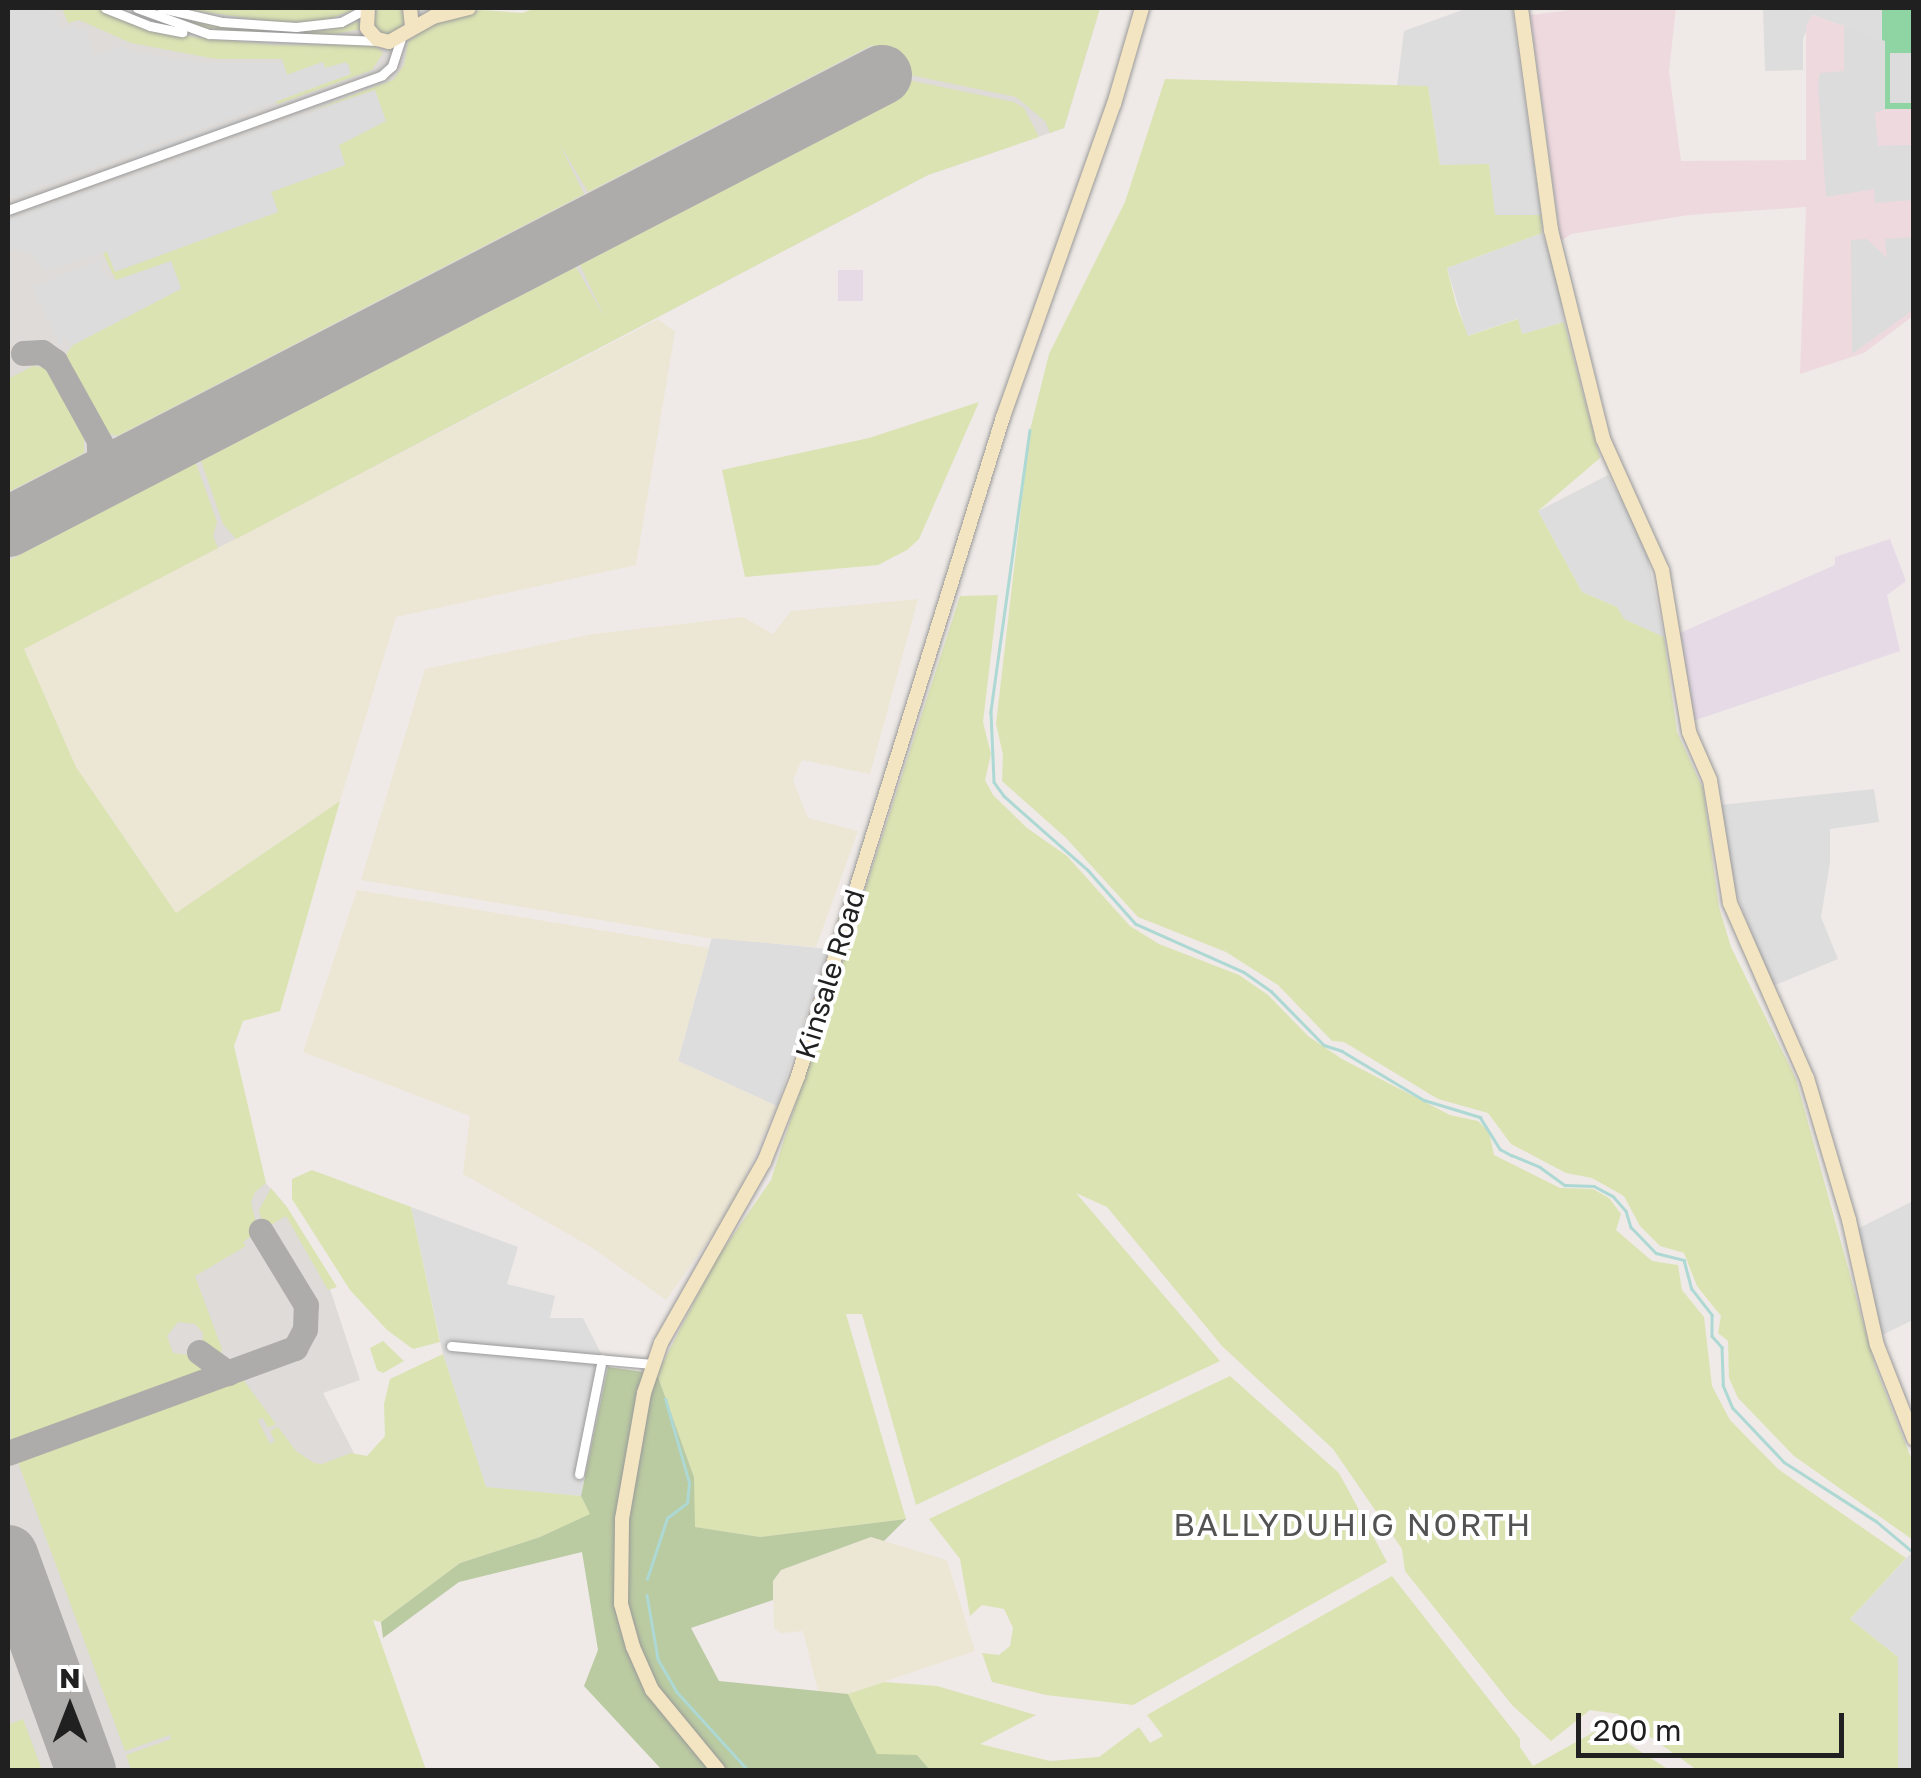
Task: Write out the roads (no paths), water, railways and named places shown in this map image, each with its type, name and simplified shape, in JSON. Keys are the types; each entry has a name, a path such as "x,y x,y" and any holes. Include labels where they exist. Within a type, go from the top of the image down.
{"main road":[{"path":"368,8 367,28 392,44 412,27 469,8"},
{"path":"410,8 412,27"},
{"name":"Kinsale Road","path":"1096,145 1134,8"},
{"name":"Kinsale Road","path":"718,1770 652,1690 633,1647 621,1604 619,1545 625,1492 653,1364 743,1206 776,1136 1003,417 1142,8"},
{"path":"1521,8 1551,230 1603,439 1662,570 1689,732 1710,780 1730,904 1743,941 1796,1048 1849,1220 1877,1344 1914,1439"}],"street":[{"path":"8,210 382,74 392,66 392,44 363,37 302,41 209,34 150,26 106,8"},
{"path":"137,8 209,34"},
{"path":"160,8 222,22 296,27 341,22 368,8"},
{"path":"451,1346 653,1364"},
{"path":"579,1474 602,1360"}],"waterway":[{"path":"1030,430 991,712 994,782 1004,796 1088,870 1136,924 1244,972 1271,991 1324,1045 1342,1051 1424,1100 1480,1117 1500,1149 1540,1167 1565,1185 1594,1186 1613,1196 1626,1211 1631,1227 1656,1253 1684,1260 1692,1289 1712,1315 1712,1336 1722,1347 1723,1385 1733,1408 1784,1462 1876,1521 1914,1553"},
{"path":"647,1579 667,1518 687,1503 689,1483 665,1399"},
{"path":"647,1595 658,1659 677,1692 748,1770"}],"district":[{"name":"BALLYDUHIG NORTH","path":"1353,1524"}]}
